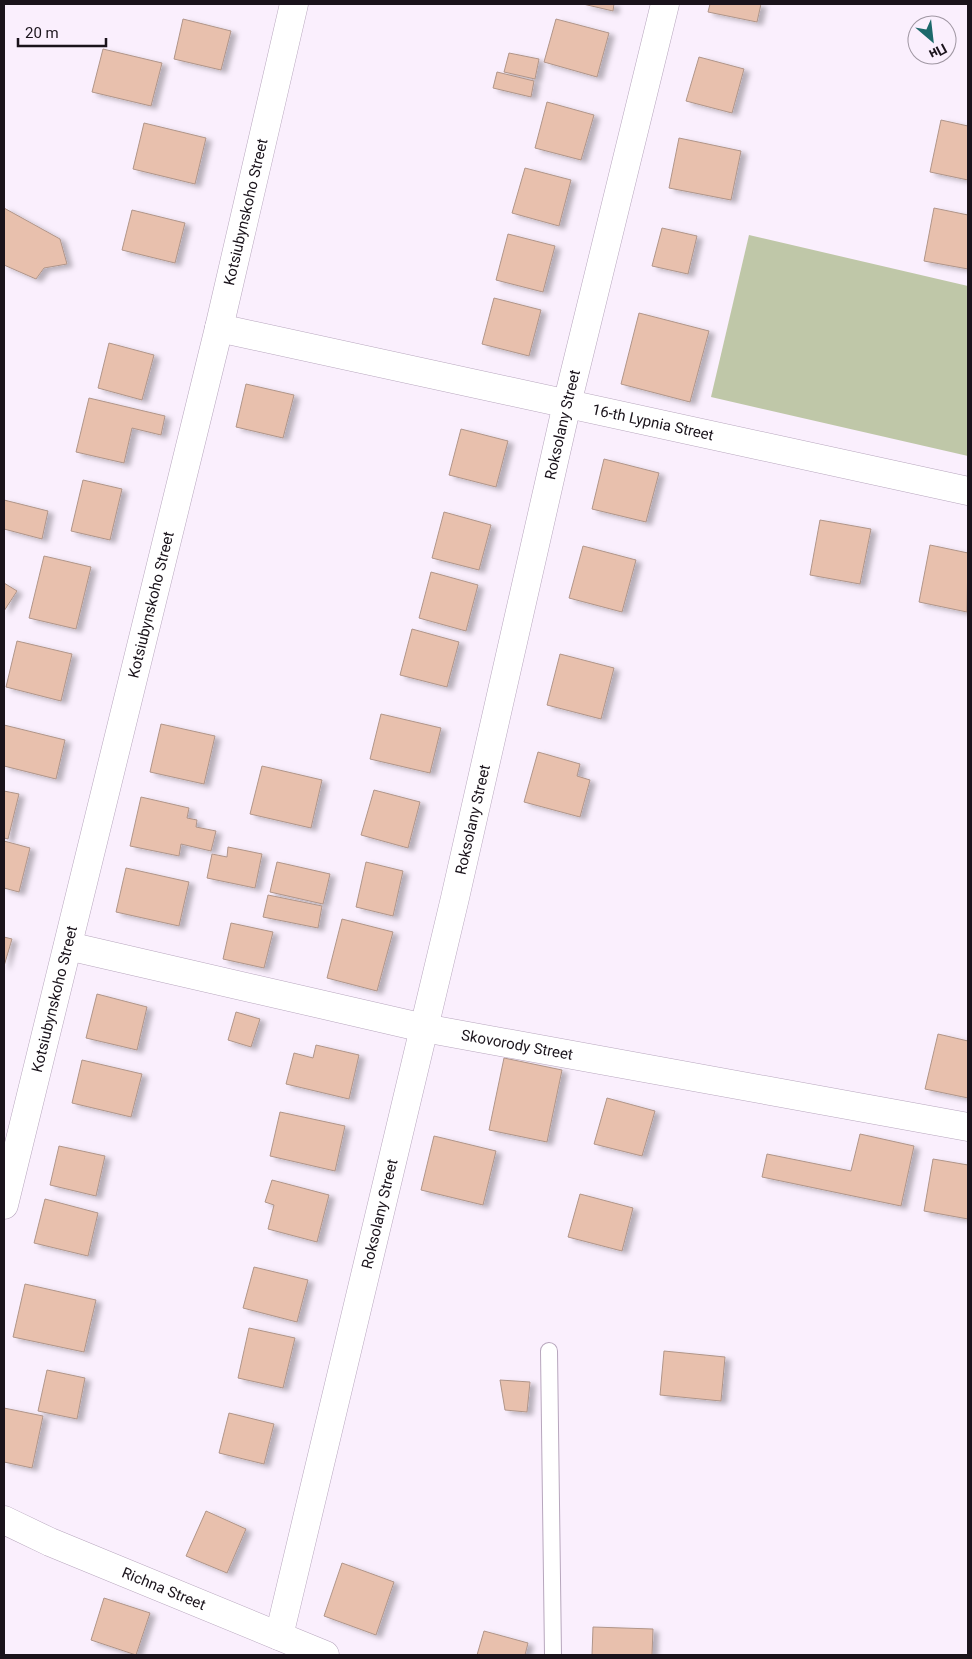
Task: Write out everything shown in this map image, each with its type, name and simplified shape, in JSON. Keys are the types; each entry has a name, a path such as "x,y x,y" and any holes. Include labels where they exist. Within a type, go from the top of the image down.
{"street":[{"name":"Kotsiubynskoho Street","path":"4,1205 219,328 294,4"},
{"name":"Roksolany Street","path":"279,1636 424,1028 567,404 665,4"},
{"name":"16-th Lypnia Street","path":"219,328 968,491"},
{"name":"Skovorody Street","path":"68,946 424,1028 968,1127"},
{"name":"Richna Street","path":"4,1520 50,1542 325,1655"}],"lane":[{"path":"550,1351 553,1655"}],"green space":[{"path":"749,235 968,286 968,456 711,397"}],"building":[{"path":"583,4 614,4 613,11"},
{"path":"710,4 761,4 757,22 708,12"},
{"path":"183,19 231,31 221,70 174,59"},
{"path":"556,19 609,33 597,77 544,62"},
{"path":"103,49 162,63 151,106 92,92"},
{"path":"509,53 539,59 535,79 504,72"},
{"path":"699,57 744,69 732,113 686,101"},
{"path":"497,72 534,81 531,97 493,88"},
{"path":"547,102 594,115 581,160 535,148"},
{"path":"941,120 968,126 968,180 930,172"},
{"path":"144,123 206,138 195,184 133,169"},
{"path":"679,138 741,151 731,200 669,188"},
{"path":"525,168 571,180 559,226 512,213"},
{"path":"4,208 60,239 67,264 44,268 36,279 4,265"},
{"path":"934,208 968,215 968,269 924,261"},
{"path":"132,210 185,223 175,263 122,250"},
{"path":"662,228 697,236 688,274 652,266"},
{"path":"508,234 555,246 543,292 496,280"},
{"path":"494,298 541,310 529,356 482,344"},
{"path":"639,313 709,331 690,402 621,384"},
{"path":"109,343 154,355 142,400 98,388"},
{"path":"246,384 294,395 283,438 236,427"},
{"path":"89,398 165,416 161,435 132,428 124,463 76,452"},
{"path":"461,429 508,441 496,487 449,475"},
{"path":"604,459 659,473 646,522 592,509"},
{"path":"83,480 122,489 110,540 71,531"},
{"path":"4,500 48,511 42,539 4,529"},
{"path":"444,512 491,525 479,570 432,558"},
{"path":"820,520 871,529 860,584 810,575"},
{"path":"930,545 968,553 967,612 919,602"},
{"path":"583,546 636,560 622,612 569,598"},
{"path":"44,556 91,567 76,629 29,618"},
{"path":"431,572 478,585 466,631 419,618"},
{"path":"4,583 17,591 4,611"},
{"path":"412,629 459,642 447,687 400,675"},
{"path":"17,641 72,654 61,701 6,687"},
{"path":"560,654 614,668 601,719 547,705"},
{"path":"381,714 441,728 430,773 370,759"},
{"path":"161,724 215,736 204,784 150,772"},
{"path":"4,725 65,740 56,779 4,766"},
{"path":"538,752 580,764 577,776 590,780 580,817 524,802"},
{"path":"262,766 322,780 311,828 250,814"},
{"path":"374,790 420,802 408,848 361,835"},
{"path":"4,791 19,794 8,839 4,838"},
{"path":"141,797 189,808 187,818 197,820 196,827 216,831 211,851 181,844 179,856 130,846"},
{"path":"4,841 30,848 19,892 4,888"},
{"path":"228,847 262,854 255,888 207,878 212,854 227,857"},
{"path":"277,862 330,874 323,904 270,892"},
{"path":"366,862 403,871 393,916 356,907"},
{"path":"126,868 189,882 179,926 116,912"},
{"path":"268,895 322,906 318,928 263,917"},
{"path":"342,919 393,932 377,991 327,978"},
{"path":"231,923 273,932 264,968 223,959"},
{"path":"4,937 12,939 4,966"},
{"path":"97,994 147,1007 137,1050 86,1038"},
{"path":"236,1012 260,1019 251,1047 228,1040"},
{"path":"938,1034 968,1041 968,1098 925,1089"},
{"path":"316,1045 359,1055 349,1099 286,1084 294,1053 313,1058"},
{"path":"504,1058 562,1070 547,1142 489,1130"},
{"path":"82,1060 142,1074 131,1117 72,1103"},
{"path":"607,1098 655,1111 642,1156 594,1144"},
{"path":"280,1112 345,1126 335,1171 270,1156"},
{"path":"860,1134 914,1146 901,1206 762,1177 767,1154 851,1171"},
{"path":"434,1136 496,1151 483,1205 421,1190"},
{"path":"59,1146 105,1156 96,1196 50,1185"},
{"path":"933,1159 968,1165 968,1219 924,1211"},
{"path":"272,1180 329,1195 317,1242 268,1229 274,1205 265,1202"},
{"path":"580,1194 633,1208 622,1251 568,1237"},
{"path":"45,1199 98,1213 88,1256 34,1243"},
{"path":"254,1267 308,1280 297,1322 243,1308"},
{"path":"25,1284 96,1300 84,1352 13,1337"},
{"path":"249,1328 295,1338 283,1388 238,1378"},
{"path":"664,1351 725,1357 721,1401 660,1395"},
{"path":"47,1370 85,1378 77,1419 38,1411"},
{"path":"500,1380 530,1382 527,1412 505,1410"},
{"path":"4,1408 43,1416 32,1468 4,1462"},
{"path":"229,1413 274,1424 264,1464 219,1453"},
{"path":"206,1511 246,1529 227,1573 186,1556"},
{"path":"342,1563 394,1582 376,1635 324,1616"},
{"path":"104,1598 150,1613 136,1655 91,1640"},
{"path":"593,1627 653,1629 652,1655 592,1655"},
{"path":"484,1631 528,1643 525,1655 477,1655"}]}
